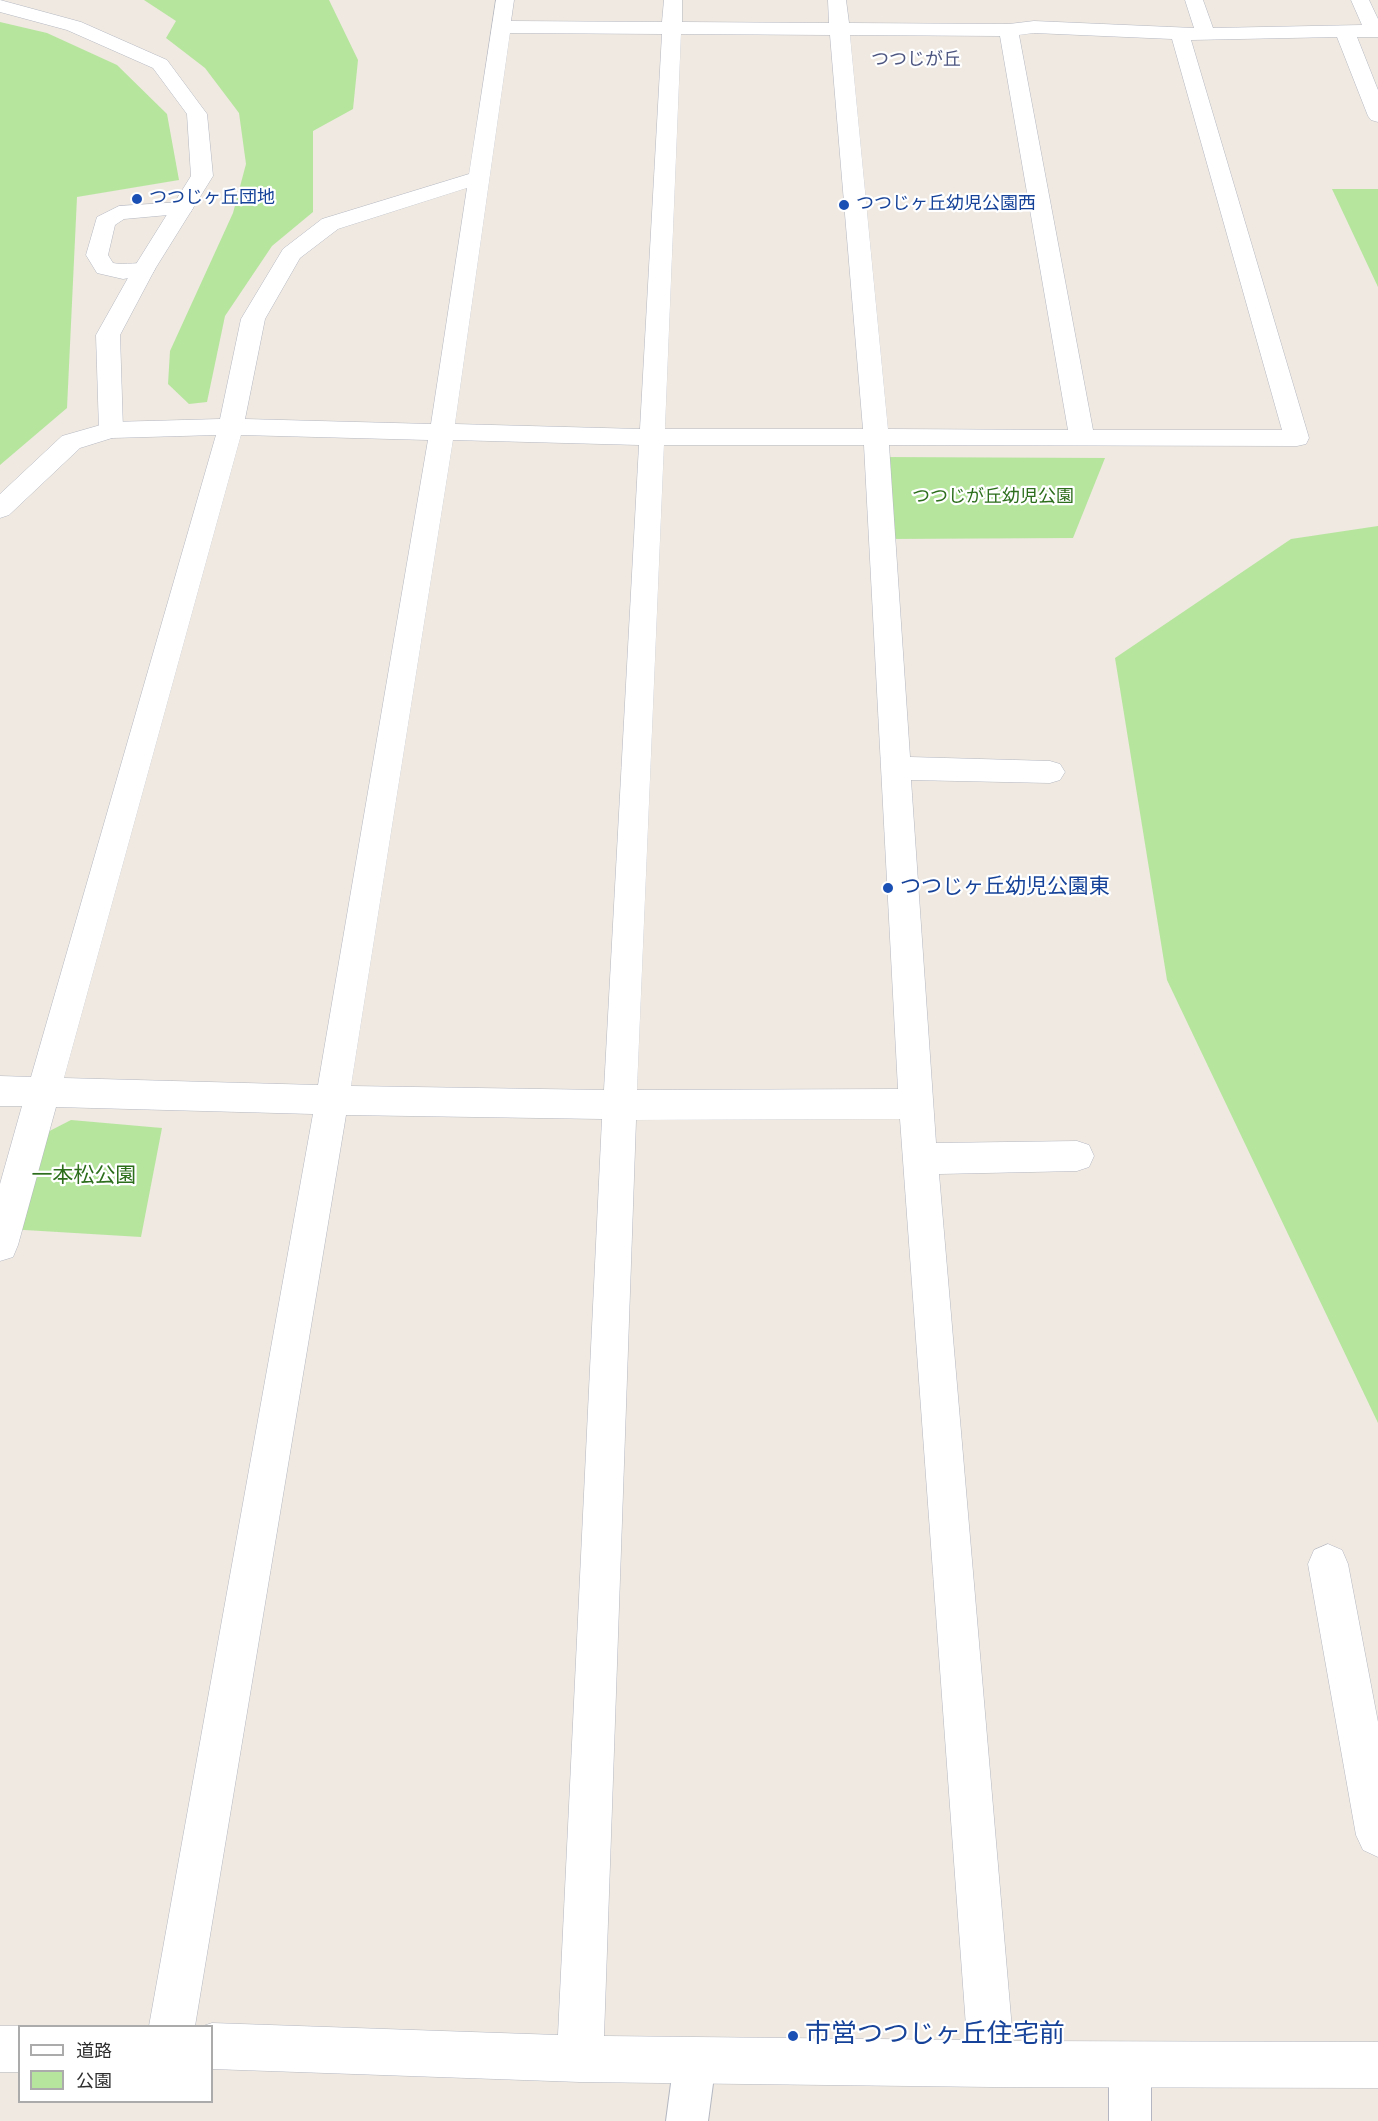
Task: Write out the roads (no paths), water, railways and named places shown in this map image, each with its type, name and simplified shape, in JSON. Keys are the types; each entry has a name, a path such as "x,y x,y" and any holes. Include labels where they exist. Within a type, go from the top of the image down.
{"street":[{"path":"1194,0 1205,32"},
{"path":"172,2025 332,1100 442,432 503,13 839,14 1009,30 1032,18 1180,34 1376,31 1360,0"},
{"path":"0,6 74,26 160,64 197,114 202,176 144,269 108,335 111,430"},
{"path":"580,2059 620,1105 672,14"},
{"path":"839,14 876,436 916,1104 992,2064"},
{"path":"1009,30 1082,437"},
{"path":"1345,32 1378,116"},
{"path":"0,509 70,442 111,430 231,427 653,437 1297,438 1180,34"},
{"path":"0,1245 231,427 253,319 291,254 330,224 478,178"},
{"path":"144,269 123,272 105,268 97,255 105,222 119,213 182,208"},
{"path":"896,768 1050,772"},
{"path":"0,1091 620,1105 916,1104"},
{"path":"920,1159 1077,1156"},
{"path":"1328,1564 1378,1835"},
{"path":"213,2046 695,2061 1378,2065"},
{"path":"0,2049 18,2049"}],"lane":[{"path":"687,2121 695,2061"},
{"path":"1130,2065 1130,2121"}],"place":[{"name":"つつじヶ丘団地","path":"137,199"},
{"name":"つつじヶ丘幼児公園西","path":"844,205"},
{"name":"つつじヶ丘幼児公園東","path":"888,888"},
{"name":"市営つつじヶ丘住宅前","path":"793,2036"}],"district":[{"name":"つつじが丘","path":"916,61"}],"park label":[{"name":"つつじが丘幼児公園","path":"993,498"},
{"name":"一本松公園","path":"84,1177"}]}
